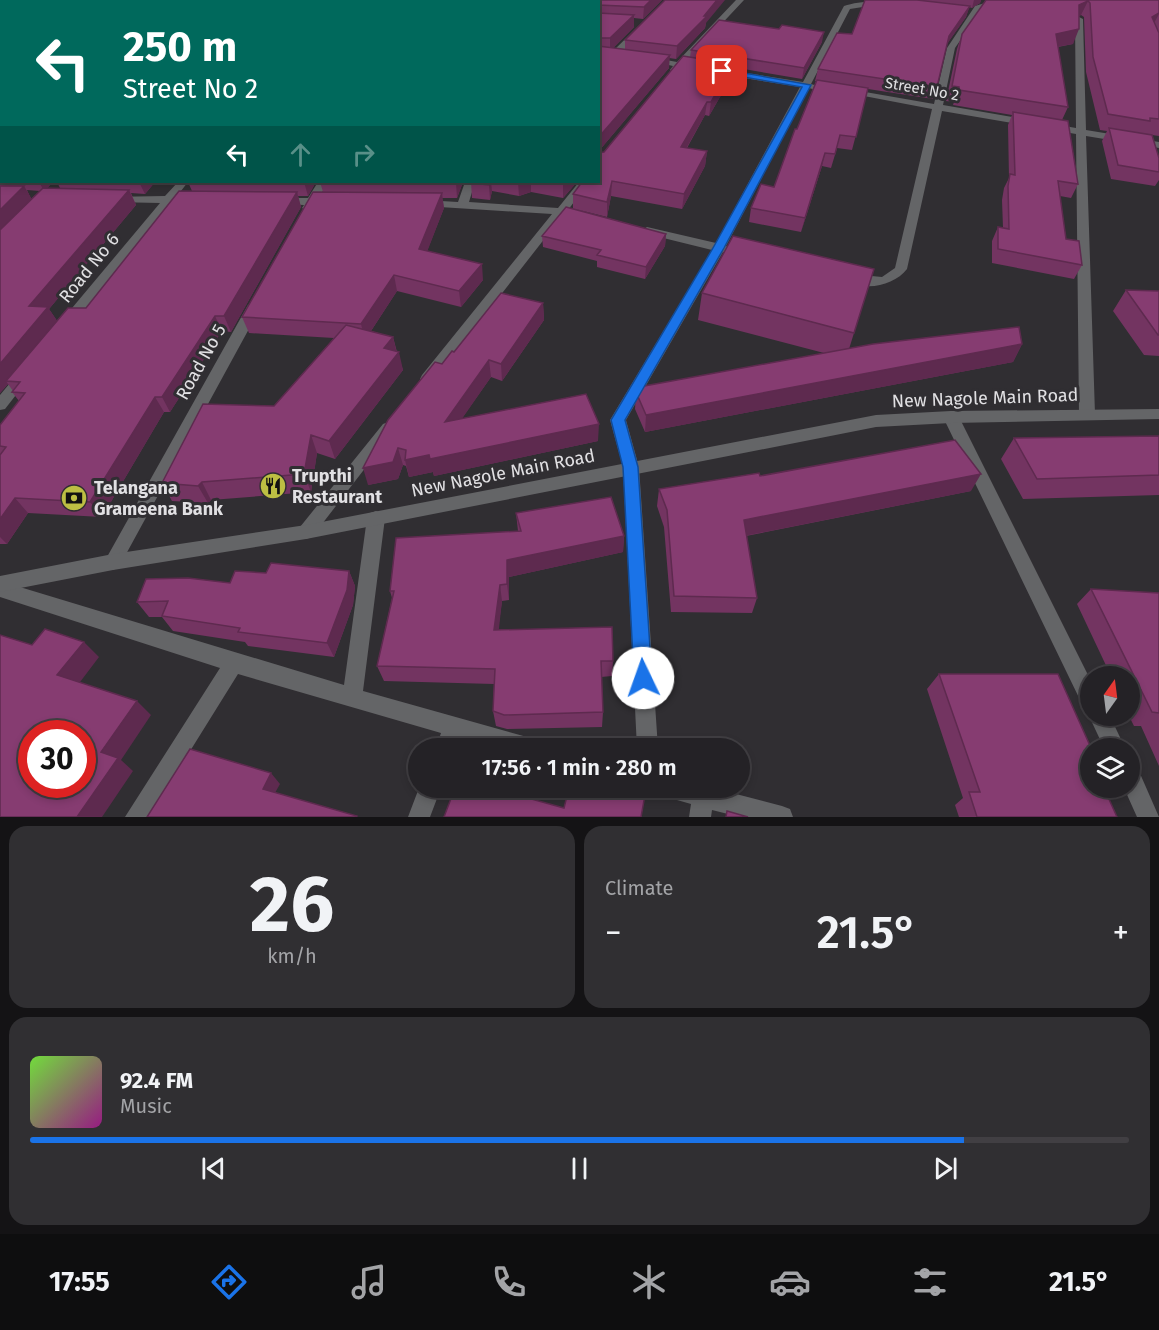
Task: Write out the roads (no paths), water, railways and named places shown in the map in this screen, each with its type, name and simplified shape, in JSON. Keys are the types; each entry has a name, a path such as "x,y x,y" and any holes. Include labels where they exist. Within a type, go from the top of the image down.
{"street":[{"path":"625,56 610,55 669,0"},
{"path":"665,82 679,64 740,0"},
{"path":"834,274 882,282 893,279 901,268 951,48 978,8 999,2 999,0"},
{"path":"646,738 631,467 618,420 719,248 847,8 875,2 898,4"},
{"path":"964,12 975,13"},
{"path":"1079,19 1087,414"},
{"path":"633,23 645,23"},
{"path":"636,58 829,89"},
{"name":"Street No 2","path":"840,91 1159,145"},
{"name":"Road No 6","path":"61,331 182,183"},
{"path":"300,222 321,183"},
{"path":"464,203 470,183"},
{"path":"414,394 583,183"},
{"path":"102,198 204,200"},
{"path":"264,201 335,202"},
{"path":"417,203 464,203 559,211 594,219"},
{"path":"639,230 754,256"},
{"name":"Road No 5","path":"113,562 261,294"},
{"path":"0,405 30,368"},
{"path":"306,532 400,413"},
{"name":"New Nagole Main Road","path":"0,584 113,562 306,532 876,421 951,417 1159,414"},
{"path":"951,417 1080,679"},
{"path":"352,699 376,518"},
{"path":"0,589 352,699 489,738"},
{"path":"136,817 234,663"},
{"path":"450,738 454,729"},
{"path":"418,817 426,798"},
{"path":"688,798 702,806 782,817"},
{"path":"1140,798 1149,817"}],"place":[{"name":"Trupthi Restaurant","path":"273,486"},
{"name":"Telangana Grameena Bank","path":"74,498"}]}
